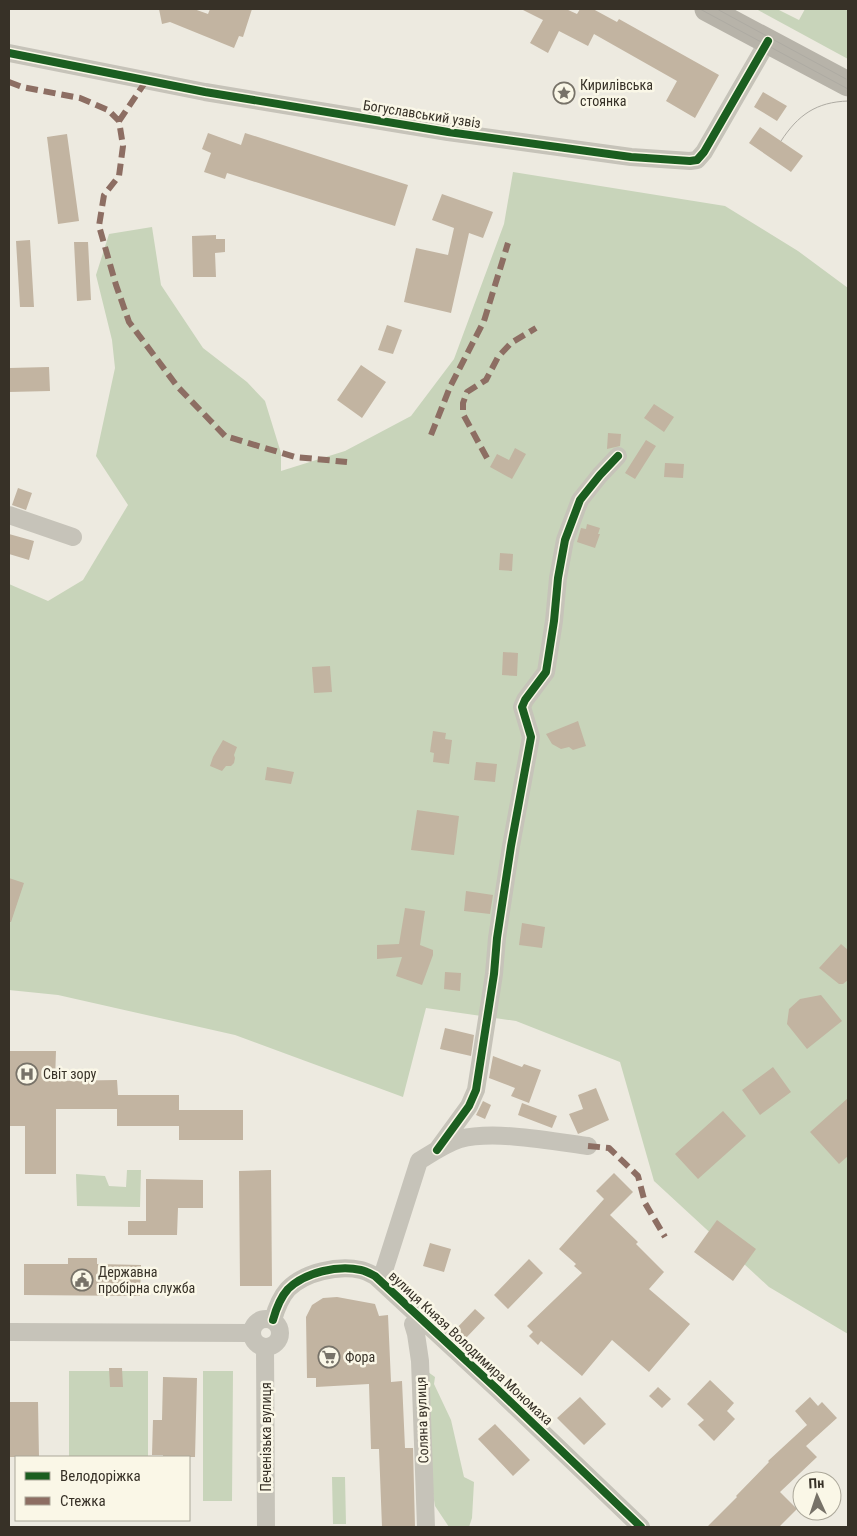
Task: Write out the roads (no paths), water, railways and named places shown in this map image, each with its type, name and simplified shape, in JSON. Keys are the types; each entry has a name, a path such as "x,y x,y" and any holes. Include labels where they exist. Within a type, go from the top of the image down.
{"main road":[{"path":"708,9 848,84"}],"street":[{"name":"Богуславський узвіз","path":"9,53 205,92 448,132 631,157 690,160 701,157 768,41"},
{"path":"437,1150 469,1106 476,1090 511,846 532,737 522,707 546,672 558,578 565,540 580,500 618,456"},
{"path":"9,515 73,537"},
{"path":"381,1280 419,1161 437,1150 460,1140 488,1131 588,1146"},
{"name":"вулиця Князя Володимира Мономаха","path":"273,1320 277,1306 288,1289 305,1277 326,1271 344,1269 362,1270 381,1280 641,1527"},
{"name":"Соляна вулиця","path":"421,1317 413,1324 420,1361 426,1527"},
{"path":"260,1319 273,1320 278,1327 280,1335 273,1345 265,1347 257,1344 252,1338 251,1333 254,1325 260,1319"},
{"path":"9,1332 251,1333"},
{"name":"Печенізька вулиця","path":"265,1347 266,1527"}],"tram line":[{"path":"700,9 848,89"},
{"path":"717,9 846,79"},
{"path":"781,141 801,117 817,107 848,101"}],"place":[{"name":"Кирилівська стоянка","path":"564,93"},
{"name":"Світ зору","path":"27,1074"},
{"name":"Державна пробірна служба","path":"82,1280"},
{"name":"Фора","path":"329,1357"}]}
